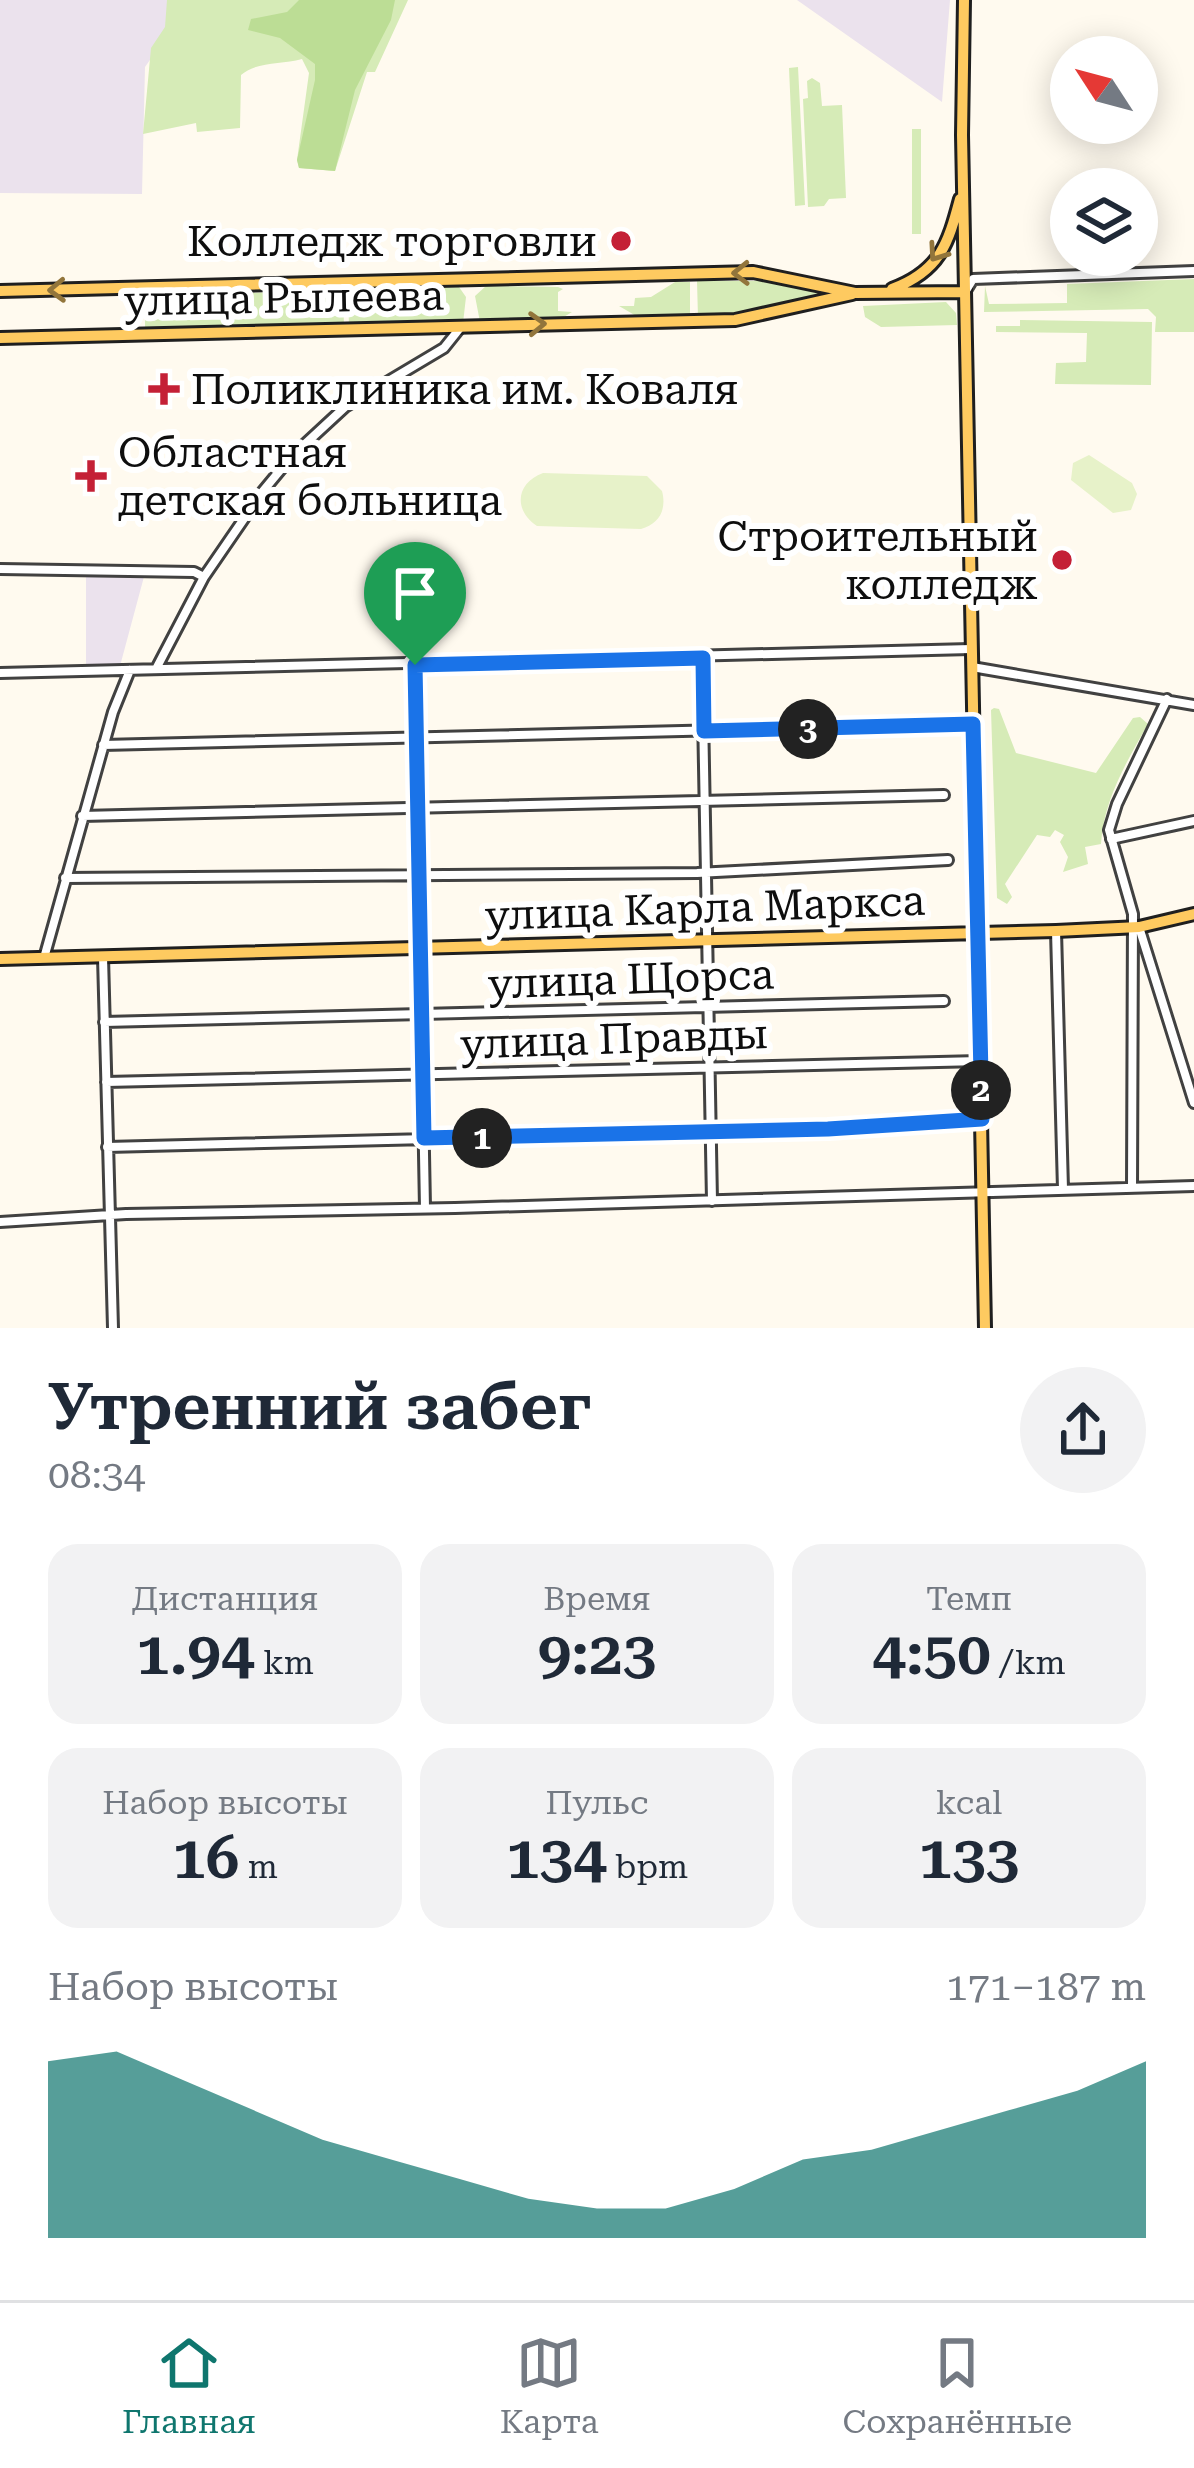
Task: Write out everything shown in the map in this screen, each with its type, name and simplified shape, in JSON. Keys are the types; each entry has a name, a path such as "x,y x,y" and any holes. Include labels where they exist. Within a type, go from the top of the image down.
{"main road":[{"path":"964,0 965,292 985,1328"},
{"path":"878,293 914,278 941,256 964,185"},
{"name":"улица Рылеева","path":"0,291 753,272 855,293 965,292"},
{"name":"улица Рылеева","path":"0,338 735,320 855,293"},
{"name":"улица Карла Маркса","path":"0,959 1055,931 1136,927 1194,914"}],"street":[{"name":"улица Рылеева","path":"965,292 974,279 1194,271"},
{"path":"156,668 204,577 263,491 315,432 385,380 444,348 461,327"},
{"path":"0,568 194,572 204,577"},
{"path":"0,673 971,649"},
{"path":"703,658 712,1201"},
{"path":"415,665 425,1208"},
{"path":"972,668 1194,705"},
{"path":"44,958 82,816 130,670"},
{"path":"1167,699 1117,804 1111,839 1194,1102"},
{"path":"103,746 973,724"},
{"path":"82,816 944,795"},
{"path":"1111,839 1194,821"},
{"path":"65,878 707,872 948,860"},
{"path":"1132,1188 1136,927"},
{"path":"1055,931 1063,1189"},
{"path":"103,957 113,1328"},
{"name":"улица Щорса","path":"104,1022 944,1001"},
{"name":"улица Правды","path":"106,1082 980,1061"},
{"path":"107,1147 828,1129 982,1119"},
{"path":"0,1222 110,1215 1194,1186"}],"shaded area":[{"path":"0,0 173,0 171,30 145,67 142,194 0,193"},
{"path":"797,0 950,0 942,102"},
{"path":"90,572 145,573 120,666 86,667 86,576"}],"green space":[{"path":"167,0 408,0 375,72 367,72 335,171 299,168 309,73 302,59 262,65 241,75 240,128 197,132 196,123 143,134 151,48 165,27"},
{"path":"299,0 395,0 391,20 355,90 335,171 299,168 297,160 315,64 280,38 248,30 251,19 287,12"},
{"path":"798,67 805,205 795,206 789,68"},
{"path":"812,78 820,83 822,106 842,105 846,198 808,207 803,99 808,98 807,81"},
{"path":"912,129 921,129 921,234 912,234"},
{"path":"1194,279 1194,332 1155,332 1156,317 1148,309 984,312 985,286 989,304 1067,303 1067,284"},
{"path":"697,281 760,281 841,296 756,315 698,318"},
{"path":"675,282 690,282 690,319 638,317 619,306 634,306 635,298 651,297"},
{"path":"486,286 558,287 563,289 558,292 558,311 572,312 557,321 480,322 475,296"},
{"path":"459,287 466,297 463,323 349,327 348,290"},
{"path":"343,290 344,327 145,332 145,296"},
{"path":"946,302 956,313 957,325 881,327 865,317 863,306"},
{"path":"1020,320 1152,322 1151,385 1055,384 1056,363 1086,362 1087,333 996,332 996,326 1020,326"},
{"path":"1089,455 1132,483 1137,494 1131,510 1113,513 1071,480 1073,463"},
{"path":"543,473 647,476 662,491 662,510 653,524 641,529 537,526 524,512 521,497 527,483"},
{"path":"994,708 999,709 1016,753 1096,773 1133,718 1148,724 1111,797 1101,844 1085,847 1088,864 1063,872 1068,857 1060,842 1064,835 1055,830 1050,837 1037,835 1005,884 1012,897 1007,904 997,898"}],"place":[{"name":"Колледж торговли","path":"621,241"},
{"name":"Поликлиника им. Коваля","path":"164,389"},
{"name":"Областная детская больница","path":"91,476"},
{"name":"Строительный колледж","path":"1062,560"}],"route":[{"path":"703,658 704,731 973,724 982,1119 828,1129 424,1138 415,665 703,658"}]}
